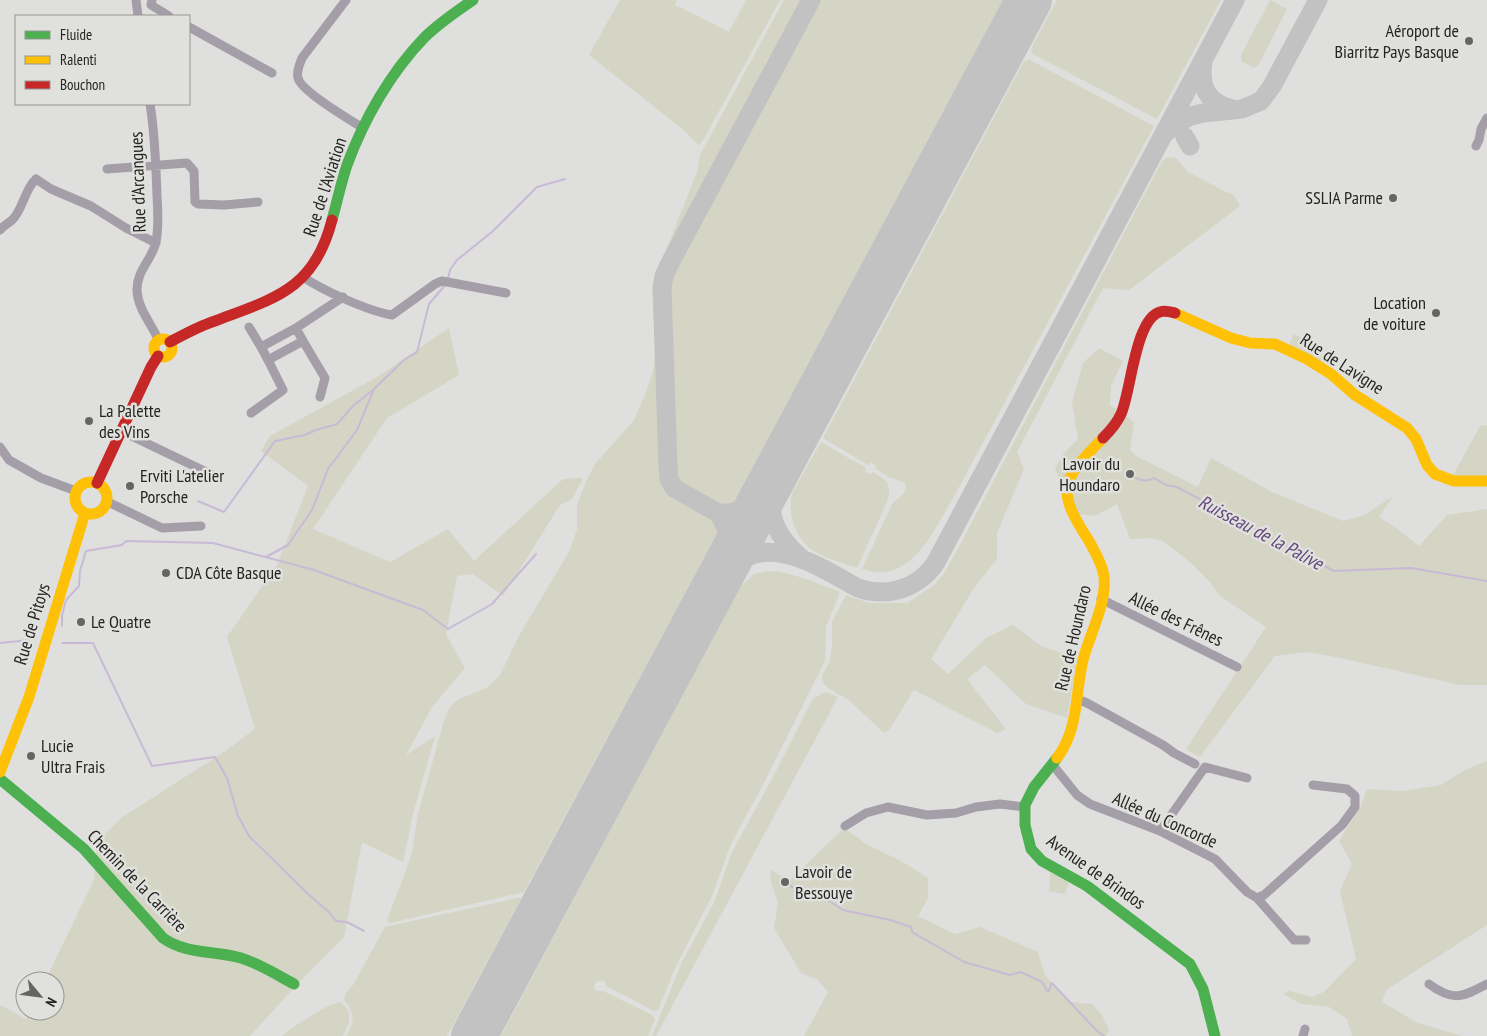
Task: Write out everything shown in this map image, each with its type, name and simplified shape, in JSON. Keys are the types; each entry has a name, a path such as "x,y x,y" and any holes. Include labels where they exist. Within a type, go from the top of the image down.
{"street":[{"path":"136,0 138,15"},
{"path":"152,0 151,5 168,15"},
{"name":"Rue de l'Aviation","path":"303,277 322,252 347,163 363,128 308,91 298,78 298,70 302,58 346,0"},
{"path":"363,128 393,78 425,37 473,0"},
{"path":"190,28 272,73"},
{"name":"Rue d'Arcangues","path":"150,105 156,165 158,220 156,243 140,271 137,293 139,305 154,328 158,339"},
{"path":"1476,146 1481,129 1487,118"},
{"path":"107,169 184,162 189,164 194,171 195,202 201,205 258,202"},
{"path":"0,230 5,223 12,220 30,185 36,179 51,189 91,206 126,228 156,243"},
{"path":"170,342 199,327 265,303 289,289 303,277 343,297 382,313 392,315 442,281 506,293"},
{"path":"261,347 296,328 343,297"},
{"name":"Rue de Lavigne","path":"1152,317 1158,312 1174,312 1243,342 1270,342 1281,345 1327,371 1354,394 1406,427 1417,438 1423,461 1434,474 1454,481 1487,481"},
{"name":"Rue de Houndaro","path":"1025,806 1036,783 1060,756 1067,743 1072,728 1082,661 1101,599 1104,581 1100,562 1074,518 1066,500 1068,484 1077,466 1111,429 1121,415 1140,339 1147,322 1152,317"},
{"path":"249,327 283,390 251,413"},
{"path":"296,328 325,378 320,397"},
{"path":"164,338 170,342 172,348 170,354 164,357 158,356 154,352 154,346 158,339 164,338"},
{"path":"268,360 303,341"},
{"path":"97,483 151,367 158,356"},
{"path":"121,431 219,478"},
{"path":"0,448 9,460 41,478 76,491"},
{"path":"88,482 97,483 105,490 106,500 102,509 89,514 77,506 75,501 76,491 88,482"},
{"path":"106,500 162,528 201,526"},
{"name":"Rue de Pitoys","path":"0,772 29,697 85,512"},
{"name":"Allée des Frênes","path":"1101,599 1237,667"},
{"path":"1077,699 1195,764"},
{"name":"Allée du Concorde","path":"1052,764 1077,795 1090,804 1160,831 1215,859 1247,892 1256,898 1294,940 1306,940"},
{"path":"1160,831 1205,767 1247,778"},
{"name":"Chemin de la Carrière","path":"0,779 84,849 172,946 242,958 294,984"},
{"path":"1256,898 1264,895 1342,826 1355,807 1355,796 1347,789 1313,786"},
{"path":"845,826 866,813 888,807 927,814 956,813 976,807 1000,804 1025,806"},
{"name":"Avenue de Brindos","path":"1025,806 1025,820 1030,847 1034,854 1096,892 1190,964 1202,985 1215,1036"},
{"path":"1429,984 1440,992 1460,997 1487,984"}],"green space":[{"path":"620,0 677,0 675,5 729,32 746,0 780,0 699,145 686,132 589,55"},
{"path":"784,0 806,0 666,263 659,282 656,280 659,268 697,172 700,155"},
{"path":"815,0 1003,0 736,498 730,508 720,509 680,489 674,482 672,475 666,288 677,258"},
{"path":"1057,0 1221,0 1157,119 1033,54 1031,49"},
{"path":"1270,0 1287,9 1259,64 1254,68 1241,61 1241,55"},
{"path":"1030,60 1154,126 951,502 931,535 915,556 894,570 874,572 862,569 892,504 904,493 906,487 904,482 891,478 876,469 875,465 870,462 868,465 823,438 1024,61"},
{"path":"1167,157 1176,158 1188,172 1233,194 1240,206 1129,290 1103,288 1017,452 1024,469 997,533 997,559 974,588 931,659 948,674 986,638 1013,625 1041,646 1077,658 1067,718 1026,704 985,665 967,679 1006,729 997,733 914,690 889,730 884,733 850,701 823,683 822,676 830,661 832,622 846,595 869,603 907,603 934,585 943,575 1154,176"},
{"path":"659,298 665,480 677,494 714,516 718,523 717,534 524,892 390,923 387,920 412,852 418,814 449,709 459,699 487,688 500,675 520,634 569,552 577,530 577,505 586,482 595,464 634,420 645,395 653,371 656,352 654,303"},
{"path":"449,328 459,375 387,418 313,529 390,562 448,529 474,561 563,479 583,478 572,499 560,505 503,596 473,574 457,576 446,634 465,668 432,707 406,755 435,736 413,814 403,862 362,842 344,937 302,979 250,1036 0,1036 0,1005 15,1013 15,1021 65,1021 65,971 50,971 94,880 97,843 121,818 224,752 255,729 227,637 277,565 308,486 261,451 270,436 377,377"},
{"path":"1294,334 1330,351 1323,364 1289,345"},
{"path":"1099,348 1123,361 1111,386 1110,405 1134,422 1130,450 1136,456 1198,487 1211,458 1272,492 1343,521 1365,515 1393,496 1379,517 1419,546 1447,515 1487,509 1487,685 1460,685 1306,652 1275,656 1200,757 1186,749 1266,627 1220,596 1210,582 1190,562 1163,541 1151,538 1130,539 1117,504 1095,516 1076,514 1055,469 1064,453 1078,439 1072,402 1083,363"},
{"path":"1487,425 1487,478 1452,477 1480,426"},
{"path":"821,442 866,468 865,472 871,474 873,472 878,475 889,487 887,502 857,568 812,550 801,538 794,524 791,509 792,493"},
{"path":"768,571 796,576 840,592 826,627 825,661 731,844 712,896 676,966 658,1010 654,1011 606,986 602,980 595,984 594,988 596,991 603,991 652,1015 655,1019 648,1036 501,1036 740,587 754,574"},
{"path":"825,692 838,697 656,1036 652,1036 682,962 714,903 732,852 813,698"},
{"path":"1487,761 1487,925 1386,990 1382,1002 1418,1023 1462,1036 1352,1036 1347,1019 1329,1007 1301,1004 1283,994 1289,991 1313,997 1325,991 1356,959 1340,891 1352,864 1339,841 1361,806 1367,789 1403,791 1441,785 1465,770"},
{"path":"844,828 868,845 901,861 928,878 928,898 918,916 955,934 980,927 1038,952 1045,975 1069,1002 1092,1004 1103,1017 1109,1030 1106,1036 804,1036 828,992 818,980 801,973 774,928 778,903 770,880 771,870 789,881"},
{"path":"1050,872 1069,882 1065,894 1049,891"},
{"path":"522,897 447,1036 346,1036 351,1026 352,1013 344,1000 345,994 353,985 385,927"},
{"path":"340,1002 349,1014 349,1023 342,1036 282,1036 318,1011"}],"waterway":[{"path":"448,279 450,270 457,260 493,231 537,187 565,179"},
{"path":"198,501 224,512 275,441 305,435 337,424 353,406 404,360 417,352 429,304 446,284"},
{"path":"266,557 288,545 312,510 328,469 357,430 374,389"},
{"name":"Ruisseau de la Palive","path":"1130,474 1141,480 1154,478 1166,485 1177,487 1334,571 1411,568 1487,581"},
{"path":"62,626 62,616 66,600 79,586 80,571 86,551 122,545 126,541 213,543 314,570 423,610 448,629 492,604 536,554"},
{"path":"0,643 29,640"},
{"path":"62,643 93,643 152,766 215,757 227,778 238,816 249,836 329,912 336,921 347,922 364,931"},
{"path":"787,883 792,887 811,889 843,910 890,920 911,927 912,932 964,962 1010,975 1021,972 1042,982 1048,992 1052,983 1096,1030 1104,1036"}],"taxiway":[{"path":"772,480 757,502 748,508 730,513 718,513 674,488 669,479 668,466 662,288 664,276 670,263 811,0"},
{"path":"715,586 730,568 745,557 761,553 778,553 795,557 812,563 858,588 869,591 880,592 901,589 928,573 935,564 1235,0"},
{"path":"1168,131 1177,123 1191,116 1242,109 1261,101 1272,86 1318,0"},
{"path":"1203,61 1202,79 1207,92 1217,103 1233,109"},
{"path":"1185,137 1190,146"},
{"path":"774,481 771,504 775,524 785,542 801,558"},
{"path":"718,513 727,529 729,537 728,552 719,577"}],"runway":[{"path":"474,1036 1029,0"}],"traffic: fast":[{"path":"332,220 345,172 354,148 379,97 400,66 424,38 473,0"},
{"path":"1057,758 1034,787 1025,805 1025,825 1031,849 1042,861 1087,886 1190,964 1203,989 1215,1036"},
{"path":"0,779 84,849 163,938 191,950 248,960 294,984"}],"traffic: slow":[{"path":"1175,313 1231,338 1250,343 1275,344 1307,359 1331,374 1355,395 1407,428 1416,439 1427,465 1435,474 1454,481 1487,481"},
{"path":"163,339 171,344 172,348 167,356 163,357 155,352 154,348 159,340 163,339"},
{"path":"1057,758 1064,747 1073,723 1080,673 1101,608 1104,587 1104,576 1100,562 1071,509 1067,497 1067,486 1078,465 1103,438"},
{"path":"91,482 97,483 102,487 106,492 107,498 106,504 102,509 97,513 91,514 85,513 80,509 76,504 75,498 76,492 80,487 85,483 91,482"},
{"path":"0,772 29,697 85,513"}],"traffic: jam":[{"path":"170,342 203,325 274,297 289,288 303,277 315,262 332,220"},
{"path":"1103,438 1117,421 1125,404 1135,357 1145,328 1152,317 1160,312 1175,313"},
{"path":"97,483 151,367 158,356"}],"place":[{"name":"Aéroport de Biarritz Pays Basque","path":"1469,41"},
{"name":"SSLIA Parme","path":"1393,198"},
{"name":"Location de voiture","path":"1436,313"},
{"name":"La Palette des Vins","path":"89,421"},
{"name":"Lavoir du Houndaro","path":"1130,474"},
{"name":"Erviti L'atelier Porsche","path":"130,486"},
{"name":"CDA Côte Basque","path":"166,573"},
{"name":"Le Quatre","path":"81,622"},
{"name":"Lucie Ultra Frais","path":"31,756"},
{"name":"Lavoir de Bessouye","path":"785,882"}]}
